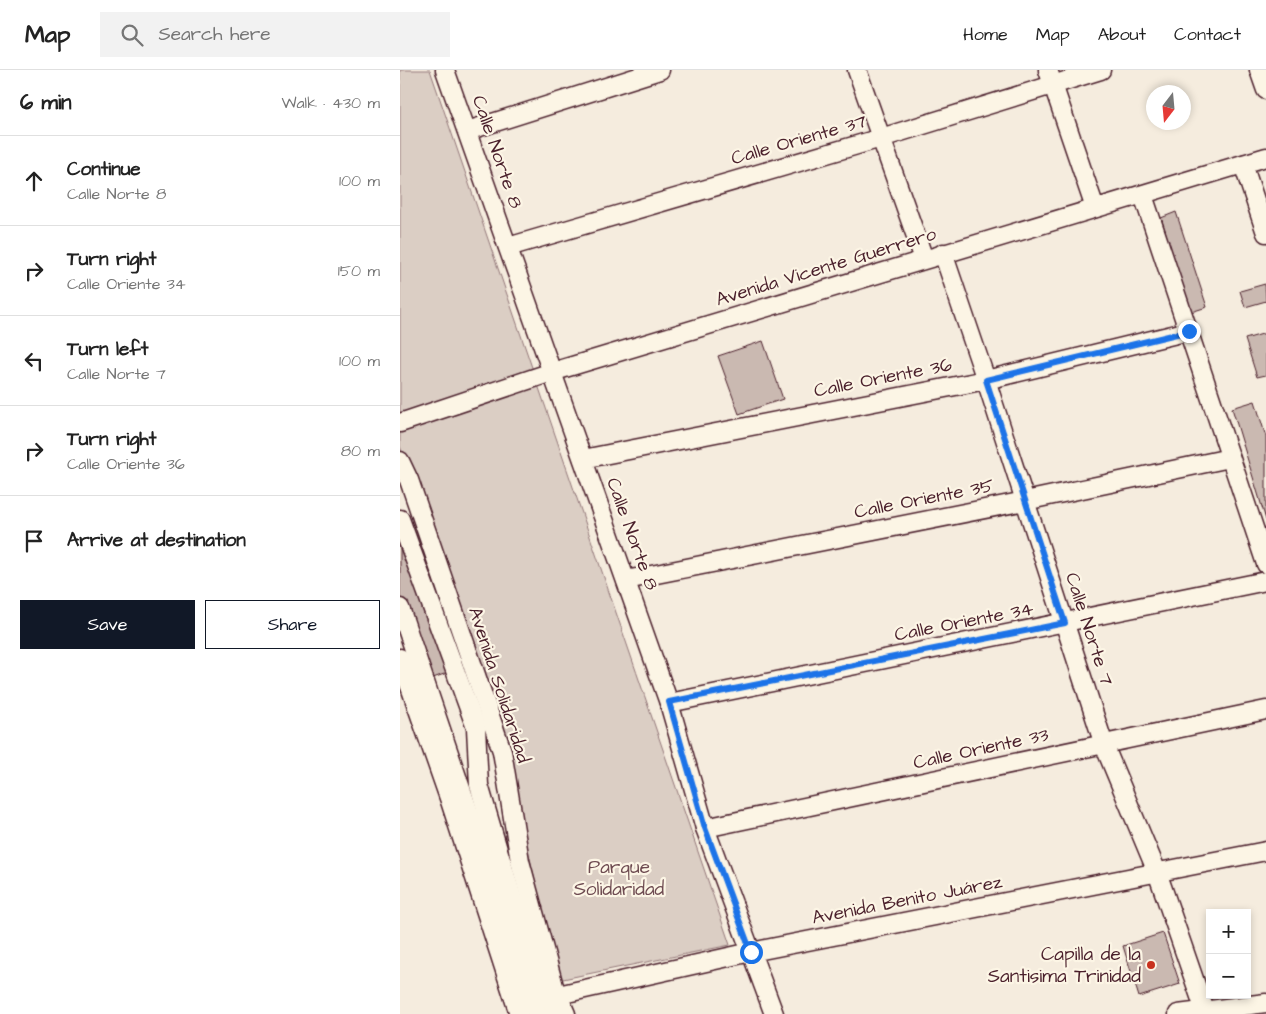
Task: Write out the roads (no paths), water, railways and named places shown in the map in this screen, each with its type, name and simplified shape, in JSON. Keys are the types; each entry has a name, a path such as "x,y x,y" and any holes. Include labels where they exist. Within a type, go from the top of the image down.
{"street":[{"name":"Calle Norte 8","path":"446,70 669,702 705,828 774,1014"},
{"path":"467,131 660,70"},
{"path":"857,70 924,259"},
{"name":"Calle Oriente 37","path":"508,247 881,138 1051,78 1101,70"},
{"path":"1259,70 1266,90"},
{"path":"1051,78 1095,208"},
{"name":"Avenida Vicente Guerrero","path":"400,423 552,372 1266,157"},
{"path":"1243,164 1266,233"},
{"path":"1143,195 1266,564"},
{"name":"Calle Norte 7","path":"943,253 1104,745 1157,872 1206,1013"},
{"name":"Calle Oriente 36","path":"583,459 986,380 1189,331"},
{"name":"Calle Oriente 35","path":"626,580 1025,501 1230,458"},
{"name":"Avenida Solidaridad","path":"400,460 502,751 520,861 554,986 566,1014"},
{"path":"400,518 476,728 479,784 519,922 552,1014"},
{"name":"Calle Oriente 34","path":"669,702 1266,581"},
{"path":"400,608 537,1014"},
{"path":"400,658 405,685 449,798 519,1014"},
{"name":"Calle Oriente 33","path":"705,828 1266,710"},
{"name":"Avenida Benito Juárez","path":"558,995 751,952 1266,851"},
{"path":"1178,1014 1206,1013 1266,1003"}],"place":[{"name":"Capilla de la Santisima Trinidad","path":"1151,965"}],"park label":[{"name":"Parque Solidaridad","path":"619,878"}]}
